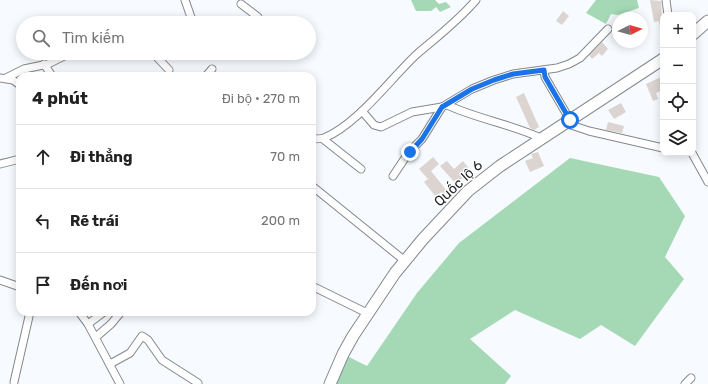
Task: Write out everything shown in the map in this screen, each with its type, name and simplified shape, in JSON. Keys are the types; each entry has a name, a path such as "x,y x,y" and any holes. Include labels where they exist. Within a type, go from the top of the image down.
{"highway":[{"path":"696,31 708,21"},
{"name":"Quốc lộ 6","path":"330,384 343,354 367,313 405,261 447,213 478,182 541,138 660,61"}],"street":[{"path":"185,0 191,16"},
{"path":"316,139 322,139 362,110 417,55 435,41 476,0"},
{"path":"666,0 668,12"},
{"path":"242,4 257,16"},
{"path":"362,110 374,125 381,127 412,112 445,106 472,89 494,80 513,74 563,67 580,58 608,29"},
{"path":"17,72 54,60"},
{"path":"160,60 169,70"},
{"path":"44,64 49,72"},
{"path":"544,70 545,77 567,122 589,132 660,147"},
{"path":"3,78 16,72"},
{"path":"3,78 16,82"},
{"path":"445,106 468,114 507,124 541,138"},
{"path":"393,176 410,152 422,139 445,106"},
{"path":"322,139 360,169"},
{"path":"694,156 708,182"},
{"path":"0,164 16,160"},
{"path":"316,189 405,261"},
{"path":"0,280 16,285"},
{"path":"316,288 367,313"},
{"path":"14,382 29,316"},
{"path":"82,316 96,337 120,384"},
{"path":"88,324 99,316"},
{"path":"96,337 118,316"},
{"path":"110,364 130,353 142,336 148,340 162,360 198,383"},
{"path":"685,384 691,378"}],"green space":[{"path":"411,0 435,0 439,4 446,2 451,7 440,12 436,7 431,11 416,11"},
{"path":"596,0 637,0 639,8 627,12 612,12 606,24 586,13"},
{"path":"570,158 659,177 685,216 665,257 684,279 635,346 601,325 580,339 515,310 470,339 511,376 505,384 331,384 343,354 367,366 417,293 459,243"}],"building":[{"path":"650,0 661,1 660,27 659,21 654,22"},
{"path":"563,11 569,16 562,25 556,21"},
{"path":"602,42 608,49 602,56 599,53 592,59 589,55"},
{"path":"660,77 660,91 656,93 658,99 653,101 646,84"},
{"path":"524,93 539,127 534,130 530,128 516,97"},
{"path":"621,103 626,112 614,119 608,110"},
{"path":"608,122 624,126 622,133 606,130"},
{"path":"538,152 544,166 530,172 525,161 533,158 531,154"},
{"path":"433,157 439,164 431,171 447,191 443,195 441,192 436,197 424,182 428,179 419,169"},
{"path":"447,161 454,169 463,161 471,171 456,184 440,166"}],"route":[{"path":"410,152 422,139 442,107 472,89 513,74 544,70 545,77 570,120"}]}
